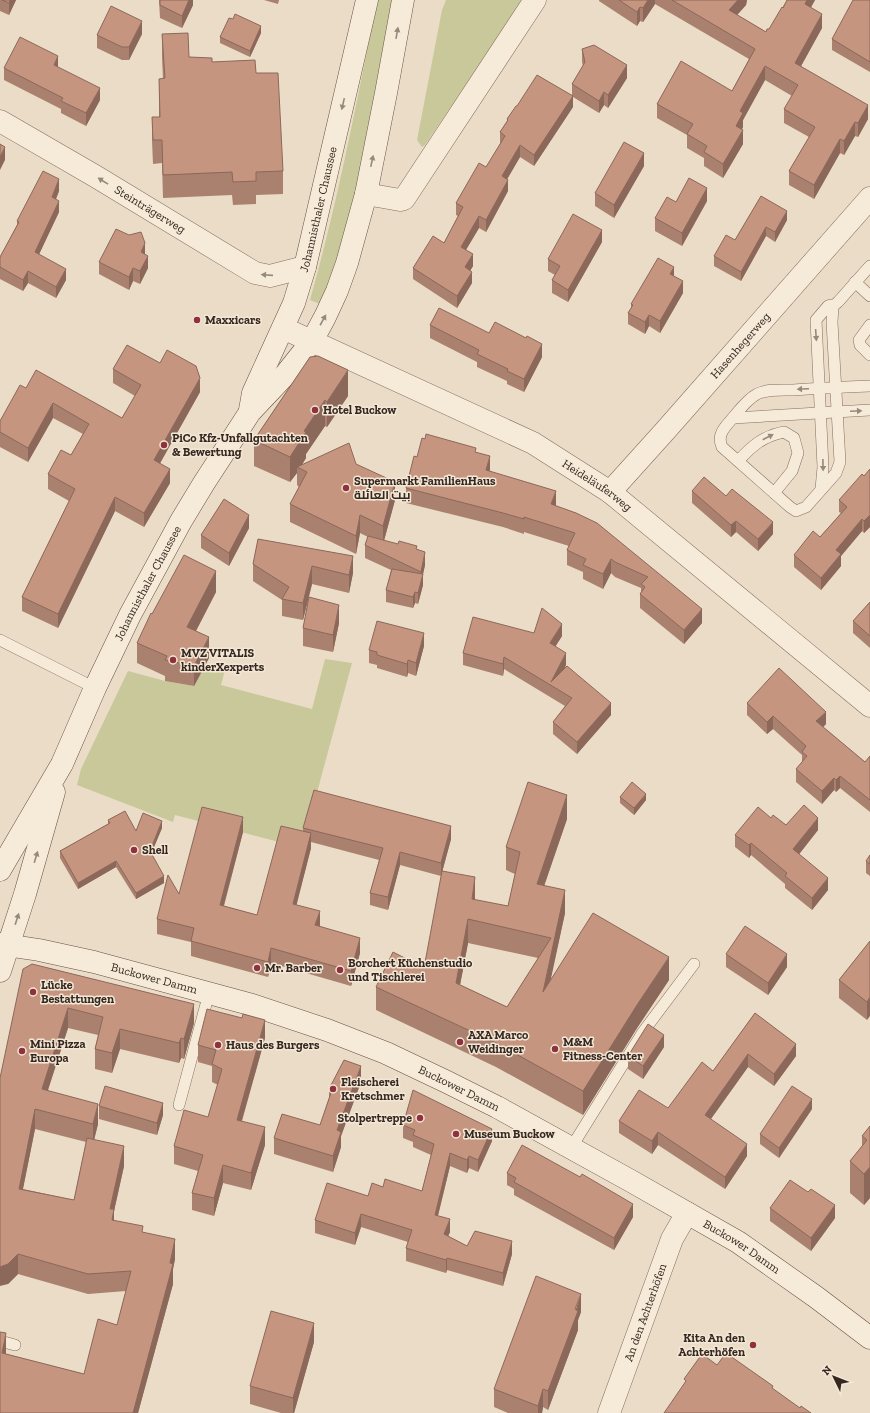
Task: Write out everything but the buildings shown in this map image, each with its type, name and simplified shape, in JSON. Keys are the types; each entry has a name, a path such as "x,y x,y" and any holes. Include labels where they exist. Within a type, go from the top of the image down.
{"main road":[{"name":"Johannisthaler Chaussee","path":"250,412 258,382 294,304 305,267 367,0"},
{"name":"Johannisthaler Chaussee","path":"0,870 62,764 95,688 130,615 181,522 204,483 250,412 285,375 312,340 337,291 347,263 366,194 386,93 402,0"},
{"path":"366,194 400,200 404,199 535,0"},
{"name":"Steinträgerweg","path":"0,121 95,176 255,273 270,276 305,267"},
{"name":"Hasenhegerweg","path":"610,492 870,198"},
{"name":"Heideläuferweg","path":"283,328 312,340 533,443 610,492 870,706"},
{"name":"Johannisthaler Chaussee","path":"0,971 4,944 34,865 62,764"},
{"name":"Buckower Damm","path":"4,944 94,962 249,1004 327,1030 386,1053 447,1082 571,1148 738,1242 870,1338"},
{"name":"An den Achterhöfen","path":"610,1413 672,1239 687,1214"}],"lane":[{"path":"821,489 823,467 815,323 817,318 828,306 833,306 838,302 870,266"},
{"path":"855,282 870,296"},
{"path":"833,306 836,388 839,467 836,474 806,507 796,511 722,447 720,434 750,398 762,392 819,388 836,388 870,386"},
{"path":"870,325 859,340 860,346 870,355"},
{"path":"733,418 870,410"},
{"path":"738,461 755,444 772,434 784,432 794,438 798,453 792,471 774,492"},
{"path":"0,640 95,688"},
{"path":"571,1148 643,1032 694,964"},
{"path":"179,1105 210,994"},
{"path":"0,1340 14,1345"}],"green space":[{"path":"377,0 392,0 362,160 347,229 340,254 320,304 310,300 338,188"},
{"path":"446,0 523,0 425,145 422,147 417,140 442,10"},
{"path":"325,659 352,663 302,848 175,815 173,822 77,785 81,769 128,671 165,681 194,686 206,663 225,670 221,685 312,709"}],"place":[{"name":"Maxxicars","path":"197,320"},
{"name":"Hotel Buckow","path":"315,410"},
{"name":"PiCo Kfz-Unfallgutachten & Bewertung","path":"164,445"},
{"name":"Supermarkt FamilienHaus بيت العائلة","path":"346,488"},
{"name":"MVZ VITALIS kinderXexperts","path":"173,660"},
{"name":"Shell","path":"134,850"},
{"name":"Mr. Barber","path":"257,968"},
{"name":"Borchert Küchenstudio und Tischlerei","path":"340,970"},
{"name":"Lücke Bestattungen","path":"33,992"},
{"name":"AXA Marco Weidinger","path":"460,1042"},
{"name":"Haus des Burgers","path":"218,1045"},
{"name":"M&M Fitness-Center","path":"555,1049"},
{"name":"Mini Pizza Europa","path":"22,1051"},
{"name":"Fleischerei Kretschmer","path":"333,1089"},
{"name":"Stolpertreppe","path":"420,1118"},
{"name":"Museum Buckow","path":"456,1134"},
{"name":"Kita An den Achterhöfen","path":"753,1345"}]}
